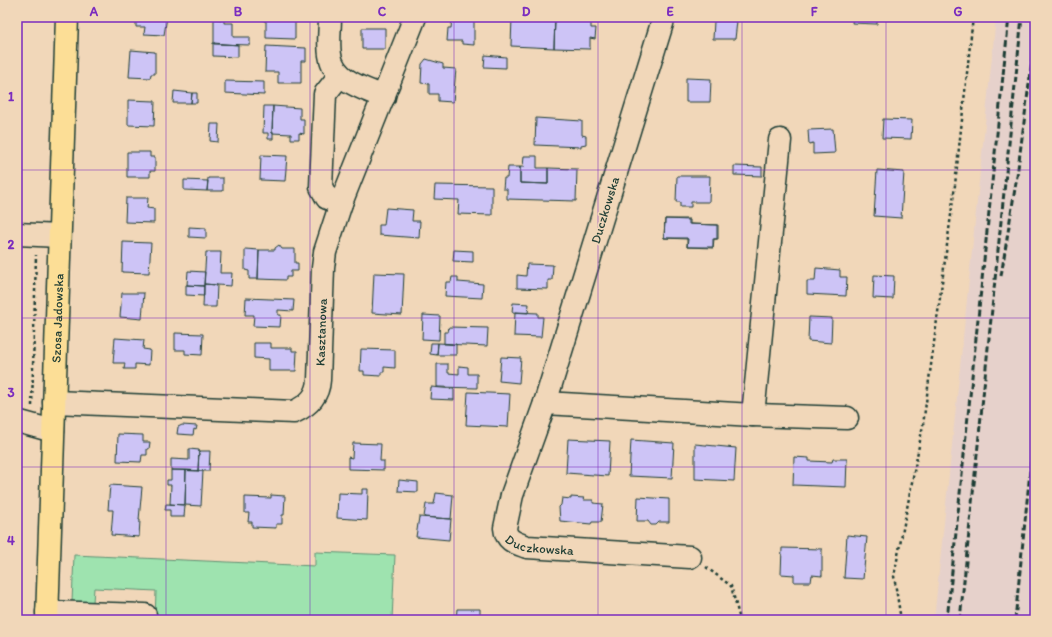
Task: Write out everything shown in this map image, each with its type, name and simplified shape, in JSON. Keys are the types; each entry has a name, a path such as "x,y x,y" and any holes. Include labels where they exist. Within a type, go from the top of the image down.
{"main road":[{"name":"Szosa Jadowska","path":"47,616 67,17"}],"street":[{"path":"330,17 329,53 331,62 340,75 348,81 384,97"},
{"name":"Kasztanowa","path":"54,402 294,412 302,409 313,398 319,386 323,268 326,252 341,203 415,17"},
{"name":"Duczkowska","path":"664,17 545,403 512,495 505,533 512,542 545,555 690,557"},
{"path":"340,75 325,94 321,187 327,198 341,203"},
{"path":"753,415 780,140"},
{"path":"17,234 59,236"},
{"path":"545,403 753,415 847,418"},
{"path":"17,421 53,431"},
{"path":"47,616 99,617 145,615 145,620"}],"path":[{"path":"901,620 894,576 923,425 955,185 973,17"},
{"path":"690,557 731,586 738,616 741,620"}],"shaded area":[{"path":"996,17 1035,17 1035,620 934,620"}],"green space":[{"path":"315,552 395,555 392,620 155,620 156,591 94,588 93,602 72,602 74,555 315,566"}],"building":[{"path":"136,17 167,17 164,35 144,34 145,27 136,27"},
{"path":"264,17 295,17 295,39 266,38 266,21 264,21"},
{"path":"512,17 555,19 554,48 511,46"},
{"path":"555,17 591,18 591,28 596,28 595,39 590,38 590,49 554,48"},
{"path":"853,17 877,17 877,24 852,23"},
{"path":"214,19 224,20 224,23 233,23 233,37 250,37 250,45 214,44"},
{"path":"452,19 474,19 474,45 462,44 462,41 447,41 448,28 451,28"},
{"path":"714,21 737,21 735,39 713,39"},
{"path":"362,28 385,28 385,49 362,49"},
{"path":"213,43 238,45 238,57 213,56"},
{"path":"266,46 306,48 306,61 301,61 301,83 278,83 278,72 265,72"},
{"path":"131,50 155,52 155,74 151,74 150,78 129,77"},
{"path":"485,55 506,57 506,68 484,67"},
{"path":"426,59 443,64 443,68 456,69 453,102 438,101 438,94 429,94 429,84 421,83 422,64"},
{"path":"686,78 711,79 710,102 686,102"},
{"path":"225,81 264,82 264,95 225,93"},
{"path":"174,91 192,93 191,103 173,103"},
{"path":"192,93 197,93 197,103 191,103"},
{"path":"128,100 155,101 154,126 128,125"},
{"path":"264,106 273,106 273,139 268,139 268,133 263,133"},
{"path":"273,106 300,108 300,119 304,119 304,134 299,133 299,139 291,139 291,134 272,133"},
{"path":"536,118 582,121 582,135 586,136 586,144 581,145 581,147 535,145"},
{"path":"883,119 912,120 911,139 882,138"},
{"path":"211,124 219,124 218,142 210,141"},
{"path":"833,129 835,153 813,154 813,143 809,144 808,130"},
{"path":"127,152 150,152 150,157 155,157 155,171 150,171 150,177 127,177"},
{"path":"261,155 287,156 285,181 260,180"},
{"path":"524,156 537,156 537,168 548,168 548,184 520,183 520,167 523,167"},
{"path":"734,166 762,167 762,176 734,175"},
{"path":"508,167 520,167 520,183 548,184 548,168 577,169 576,201 507,199 507,189 503,189 504,178 507,178"},
{"path":"877,170 904,172 901,218 874,216"},
{"path":"677,176 710,176 709,202 691,202 691,207 680,207 680,202 676,202"},
{"path":"208,178 223,178 223,191 207,191"},
{"path":"184,180 208,181 207,191 184,190"},
{"path":"435,185 492,186 492,215 458,214 459,200 434,199"},
{"path":"126,198 148,198 147,208 154,209 154,223 125,222"},
{"path":"386,208 413,210 412,221 420,221 419,238 379,235 379,225 384,225"},
{"path":"665,219 689,219 689,224 717,225 717,239 713,239 713,247 687,247 687,238 664,238"},
{"path":"665,219 690,220 690,224 718,225 718,239 714,239 713,248 687,247 688,239 664,238"},
{"path":"189,227 206,228 206,238 189,237"},
{"path":"123,242 151,243 149,273 122,272"},
{"path":"279,245 282,249 295,249 295,263 298,263 298,271 291,271 291,277 286,277 286,280 258,279 259,250 275,250 275,248"},
{"path":"245,249 259,250 258,279 249,279 249,271 245,270"},
{"path":"454,250 473,251 473,262 453,261"},
{"path":"206,252 221,252 220,273 232,273 231,286 204,284"},
{"path":"527,264 553,265 552,280 548,280 548,289 517,288 517,275 526,276"},
{"path":"816,268 840,270 840,277 847,277 846,296 807,294 807,281 815,281"},
{"path":"188,271 205,272 204,286 187,285"},
{"path":"374,273 404,274 402,315 372,313"},
{"path":"874,275 894,276 893,299 873,298"},
{"path":"452,277 458,277 458,282 483,284 482,298 445,296 446,282 451,282"},
{"path":"204,284 217,285 216,307 203,307"},
{"path":"186,285 204,286 204,296 186,295"},
{"path":"122,293 144,293 142,319 120,317"},
{"path":"246,298 294,300 293,311 278,310 278,315 281,315 280,327 253,326 254,315 245,315"},
{"path":"513,303 529,304 528,313 512,312"},
{"path":"515,312 538,313 538,317 543,317 541,337 514,336"},
{"path":"423,315 440,316 439,340 422,339"},
{"path":"809,317 832,318 831,343 808,341"},
{"path":"449,327 488,328 487,346 444,344 444,332 448,332"},
{"path":"175,333 203,334 202,355 185,354 185,350 175,350"},
{"path":"115,338 144,340 143,349 150,350 149,365 135,364 135,369 124,369 125,363 113,363"},
{"path":"254,343 271,343 271,348 292,348 292,351 297,351 296,371 269,371 269,359 254,358"},
{"path":"431,343 438,343 437,355 430,354"},
{"path":"438,343 456,344 456,355 437,355"},
{"path":"361,349 395,350 395,368 384,367 384,372 381,372 381,376 364,375 364,371 360,371"},
{"path":"501,357 521,358 519,383 499,381"},
{"path":"437,364 448,364 448,373 459,374 459,366 468,367 468,374 477,374 477,388 437,387"},
{"path":"431,387 454,389 454,400 430,399"},
{"path":"468,392 510,394 508,427 466,425"},
{"path":"182,425 197,426 196,430 194,429 193,435 177,434 178,427"},
{"path":"118,434 143,435 143,442 150,442 149,449 147,449 147,455 142,455 141,462 117,461"},
{"path":"568,439 610,441 608,476 566,473"},
{"path":"631,440 674,443 672,478 629,476"},
{"path":"353,443 381,444 380,461 384,461 384,470 348,469 348,457 352,458"},
{"path":"695,444 736,448 734,481 695,479"},
{"path":"189,449 199,450 198,471 171,470 171,459 189,460"},
{"path":"199,451 210,451 209,471 198,471"},
{"path":"794,457 809,458 809,461 832,462 833,459 847,459 846,487 793,485"},
{"path":"171,470 186,470 185,505 170,504 171,485 167,485 167,480 171,480"},
{"path":"186,470 203,471 201,506 185,505"},
{"path":"399,480 418,482 418,492 398,491"},
{"path":"110,485 142,487 139,537 111,535 113,510 108,510"},
{"path":"362,489 368,489 367,520 337,518 338,493 362,494"},
{"path":"436,493 453,495 451,519 424,517 426,504 434,504"},
{"path":"271,495 285,496 282,524 276,524 276,528 252,527 252,522 248,522 249,513 245,513 245,497 271,498"},
{"path":"571,497 584,498 583,500 593,500 593,503 603,504 601,522 592,522 591,524 560,521 559,507 561,505 562,498 571,499"},
{"path":"638,497 669,499 669,522 659,522 656,525 651,525 648,521 637,521"},
{"path":"166,504 185,505 184,517 170,517 170,510 165,510"},
{"path":"419,517 451,519 449,540 416,537"},
{"path":"847,535 867,537 863,579 844,578"},
{"path":"782,548 822,549 822,576 812,575 811,582 794,582 794,575 781,574"},
{"path":"457,609 480,609 480,620 456,620"}],"railway":[{"path":"947,620 1009,17"},
{"path":"960,620 1022,17"},
{"path":"1001,276 1017,176 1035,38"},
{"path":"1015,620 1035,422"}]}
